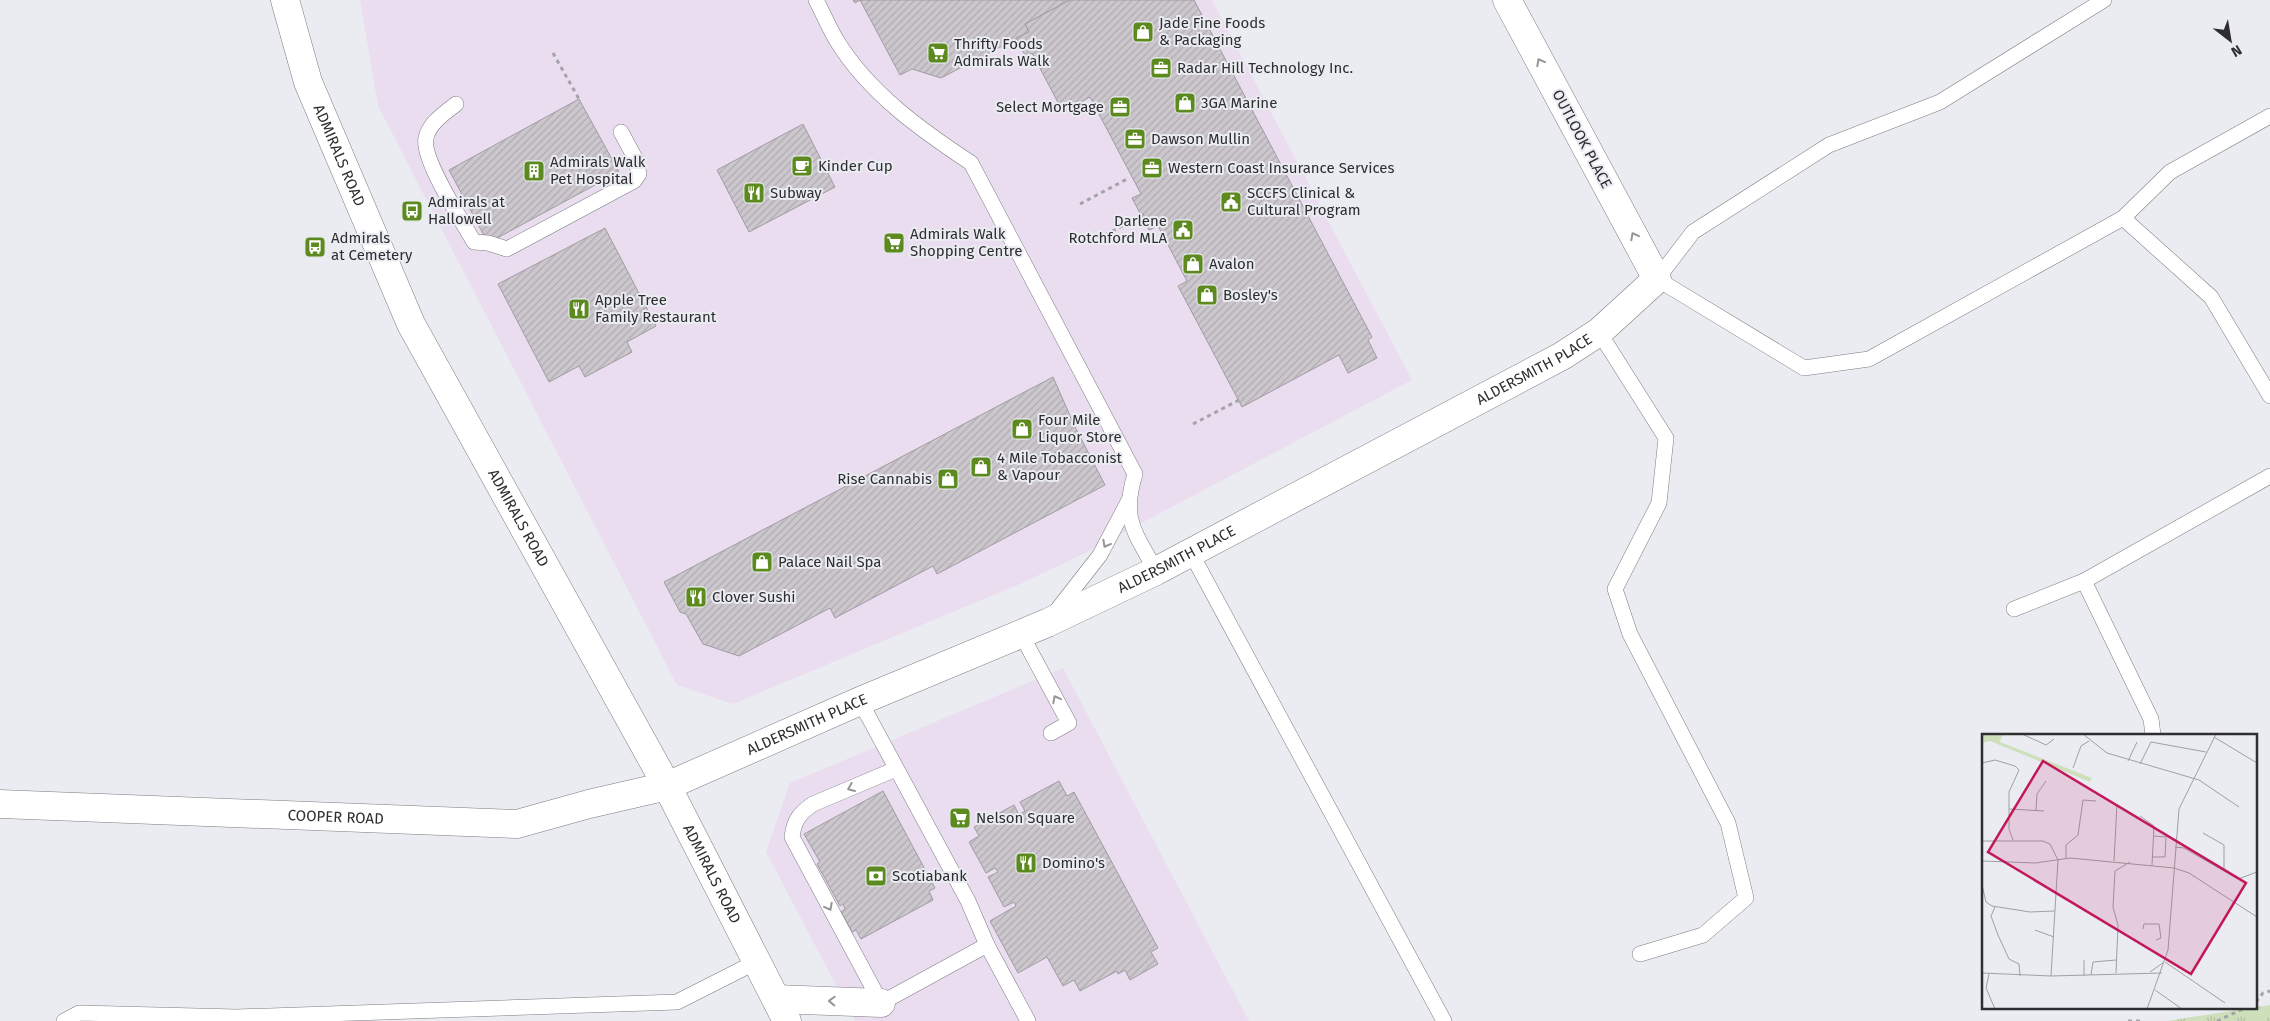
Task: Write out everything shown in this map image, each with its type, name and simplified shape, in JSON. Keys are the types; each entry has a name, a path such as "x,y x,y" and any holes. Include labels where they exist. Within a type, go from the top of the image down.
{"street":[{"name":"ADMIRALS ROAD","path":"285,0 308,82 410,324 667,786 782,1010"},
{"name":"OUTLOOK PLACE","path":"1507,0 1657,279"},
{"name":"ALDERSMITH PLACE","path":"667,786 860,701 1047,623 1156,571 1562,356 1599,332 1657,279"},
{"name":"COOPER ROAD","path":"0,804 517,824 589,804 667,786"},
{"path":"782,1010 875,1012"}],"lane":[{"path":"816,0 837,41 866,80 884,98 938,141 971,163 1135,474 1129,495 1130,522 1156,571"},
{"path":"2104,0 1940,102 1829,145 1694,232 1657,279 1804,368 1869,359 2123,218 2170,172 2270,116"},
{"path":"456,104 436,120 426,138 427,151 436,174 474,242 488,243 507,249 634,181 639,174 634,158 621,132"},
{"path":"2123,218 2211,297 2270,396"},
{"path":"1599,332 1666,438 1659,503 1615,589 1630,634 1728,823 1746,898 1704,935 1640,954"},
{"path":"2014,609 2084,581 2270,476"},
{"path":"1047,623 1100,555 1129,501"},
{"path":"1191,553 1444,1021"},
{"path":"2084,581 2151,719 2153,734"},
{"path":"1021,634 1070,723 1051,733"},
{"path":"860,701 968,901 987,945 1028,1021"},
{"path":"896,768 813,804 801,812 794,824 792,837 875,1012 987,945"},
{"path":"64,1021 79,1012 238,1019 677,1002 756,962"}],"path":[{"path":"553,53 579,99"},
{"path":"1080,204 1127,179"},
{"path":"1098,240 1146,213"},
{"path":"1192,424 1244,398"},
{"path":"2258,999 2263,993 2270,991"},
{"path":"2217,1021 2245,1008"},
{"path":"2128,1021 2144,1021"}],"shaded area":[{"name":"Admirals Walk Shopping Centre","path":"360,0 1212,0 1412,380 1081,555 1020,584 733,704 677,685 378,106"},
{"name":"Nelson Square","path":"1063,668 1249,1021 855,1021 766,852 790,783"}],"green space":[{"path":"2270,1005 2270,1021 2167,1021 2258,1008"}],"building":[{"name":"Thrifty Foods Admirals Walk","path":"860,0 1070,0 1025,24 1029,32 941,78 912,69 900,75"},
{"path":"1070,0 1194,0 1372,337 1368,340 1377,358 1348,373 1339,355 1242,407 1178,286 1187,281 1158,226 1149,230 1132,198 1141,194 1090,97 1063,112 1032,53 1026,57 1016,38 1029,32 1025,24"},
{"name":"Admirals Walk Pet Hospital","path":"579,99 619,172 488,243 449,170"},
{"path":"803,124 835,187 749,232 717,170"},
{"name":"Apple Tree Family Restaurant","path":"605,228 656,326 627,342 632,352 585,377 579,366 549,382 498,284"},
{"path":"1053,377 1075,427 1105,485 937,574 933,566 835,618 830,608 739,656 703,644 686,614 680,612 664,582"},
{"path":"1059,781 1067,796 1074,792 1158,948 1151,952 1158,964 1130,980 1125,970 1118,974 1117,971 1080,991 1074,980 1063,986 1047,957 1018,973 990,921 1016,906 1014,902 1004,907 988,877 998,872 995,868 986,873 969,842 979,836 974,827 1014,805 1019,815 1025,811 1020,802"},
{"name":"Scotiabank","path":"883,791 935,888 929,891 933,900 861,939 856,930 852,932 841,912 845,909 843,904 840,906 817,864 820,862 804,834"}],"place":[{"name":"Jade Fine Foods & Packaging","path":"1143,32"},
{"name":"Thrifty Foods Admirals Walk","path":"938,53"},
{"name":"Radar Hill Technology Inc.","path":"1161,68"},
{"name":"3GA Marine","path":"1185,103"},
{"name":"Select Mortgage","path":"1120,107"},
{"name":"Dawson Mullin","path":"1135,139"},
{"name":"Kinder Cup","path":"802,166"},
{"name":"Western Coast Insurance Services","path":"1152,168"},
{"name":"Admirals Walk Pet Hospital","path":"534,171"},
{"name":"Subway","path":"754,193"},
{"name":"SCCFS Clinical & Cultural Program","path":"1231,202"},
{"name":"Admirals at Hallowell","path":"412,211"},
{"name":"Darlene Rotchford MLA","path":"1183,230"},
{"name":"Admirals Walk Shopping Centre","path":"894,243"},
{"name":"Admirals at Cemetery","path":"315,247"},
{"name":"Avalon","path":"1193,264"},
{"name":"Bosley's","path":"1207,295"},
{"name":"Apple Tree Family Restaurant","path":"579,309"},
{"name":"Four Mile Liquor Store","path":"1022,429"},
{"name":"4 Mile Tobacconist & Vapour","path":"981,467"},
{"name":"Rise Cannabis","path":"948,479"},
{"name":"Palace Nail Spa","path":"762,562"},
{"name":"Clover Sushi","path":"696,597"},
{"name":"Nelson Square","path":"960,818"},
{"name":"Domino's","path":"1026,863"},
{"name":"Scotiabank","path":"876,876"}]}
